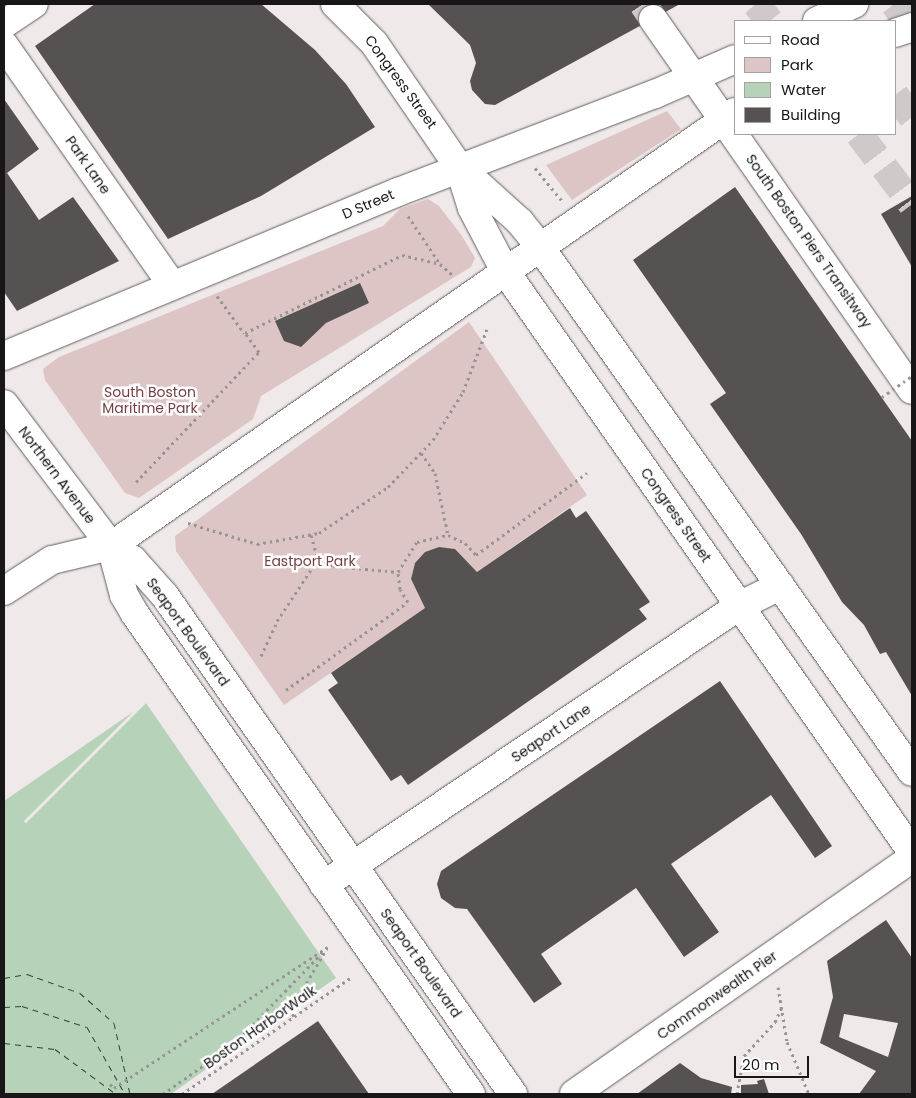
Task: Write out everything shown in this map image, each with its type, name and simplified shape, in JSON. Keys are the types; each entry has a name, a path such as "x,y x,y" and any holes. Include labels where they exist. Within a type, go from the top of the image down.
{"main road":[{"path":"4,24 34,4"},
{"name":"Congress Street","path":"335,4 374,43 459,167 520,222 540,247 912,772"},
{"path":"819,20 854,4"},
{"name":"South Boston Piers Transitway","path":"654,19 694,77 729,115"},
{"path":"896,33 912,26"},
{"name":"Park Lane","path":"4,45 172,285"},
{"name":"D Street","path":"4,356 459,167 694,77 734,59"},
{"path":"4,591 52,560 111,546 729,115"},
{"name":"South Boston Piers Transitway","path":"742,135 912,390"},
{"name":"Congress Street","path":"459,167 472,208 505,271 912,852"},
{"name":"Northern Avenue","path":"4,404 111,546"},
{"path":"111,546 124,595 135,614 471,1094"},
{"name":"Seaport Boulevard","path":"111,546 132,560 165,596 513,1094"},
{"name":"Seaport Lane","path":"324,885 739,606 780,586"},
{"name":"Commonwealth Pier","path":"584,1087 912,858"}],"path":[{"path":"534,166 566,206"},
{"path":"406,214 440,264 459,280"},
{"path":"244,333 402,255 440,264"},
{"path":"136,482 259,352 210,288"},
{"path":"186,522 257,544 319,533 388,487 421,453 463,392 487,329"},
{"path":"882,398 912,376"},
{"path":"421,453 435,473 448,535"},
{"path":"286,690 408,602 400,589 398,572 417,542 448,535 464,543 476,555 587,474"},
{"path":"311,535 318,559 333,566 398,572"},
{"path":"261,656 277,621 318,559"},
{"path":"294,1016 290,1011 328,947"},
{"path":"163,1094 235,1043 328,947"},
{"path":"110,1084 114,1088 328,947"},
{"name":"Boston HarborWalk","path":"182,1094 350,978"},
{"path":"778,987 783,1005 787,1042 809,1094"},
{"path":"737,1094 744,1056 775,1022 783,1005"}],"green space":[{"path":"667,111 681,129 572,200 546,165"},
{"name":"South Boston Maritime Park","path":"428,199 439,206 462,236 475,258 471,267 261,396 253,419 139,498 125,493 45,380 43,369 59,357 383,226 400,209"},
{"name":"Eastport Park","path":"469,322 587,495 477,572 455,549 439,547 425,552 415,563 411,579 425,608 284,705 176,551 175,536"}],"water":[{"path":"146,703 336,978 171,1094 4,1094 4,801"}],"pier":[{"path":"144,701 146,703 26,823 24,821"},
{"path":"336,978 338,980 171,1094 290,1011"}],"building":[{"path":"95,4 261,4 315,50 346,84 375,127 261,196 168,239 35,46"},
{"path":"428,4 680,4 495,105 485,104 472,90 470,81 476,63 470,45"},
{"path":"4,99 39,149 7,173 39,220 73,197 119,261 17,311 4,292"},
{"path":"735,187 912,441 912,696 886,652 880,654 864,625 842,602 801,534 710,404 726,393 633,260"},
{"path":"912,196 912,267 881,214"},
{"path":"360,283 369,303 326,323 301,347 284,341 275,321"},
{"path":"570,508 576,518 586,511 650,602 639,609 647,619 408,785 401,775 391,781 328,690 338,683 331,673 425,608 411,579 415,563 425,552 439,547 455,549 477,572"},
{"path":"720,681 832,846 815,858 771,795 671,864 719,932 684,957 636,888 541,954 562,984 534,1003 467,909 455,908 441,898 437,884 441,871"},
{"path":"886,920 912,958 912,1094 859,1094 876,1071 820,1043 833,997 827,961","holes":["844,1014 898,1023 888,1057 839,1037"]},
{"path":"318,1021 369,1094 212,1094"},
{"path":"680,1063 701,1078 732,1087 731,1094 637,1094"},
{"path":"764,1079 769,1094 741,1094 741,1085 758,1084 757,1081"}],"ferry route":[{"path":"4,978 27,974 80,993 114,1023 130,1094"},
{"path":"4,1007 22,1006 87,1027 125,1094"},
{"path":"4,1043 55,1049 116,1094"}],"tunnel":[{"path":"643,4 653,19"},
{"path":"756,4 769,20"},
{"path":"894,4 912,27"},
{"path":"896,96 912,117"},
{"path":"860,135 912,204"}]}
